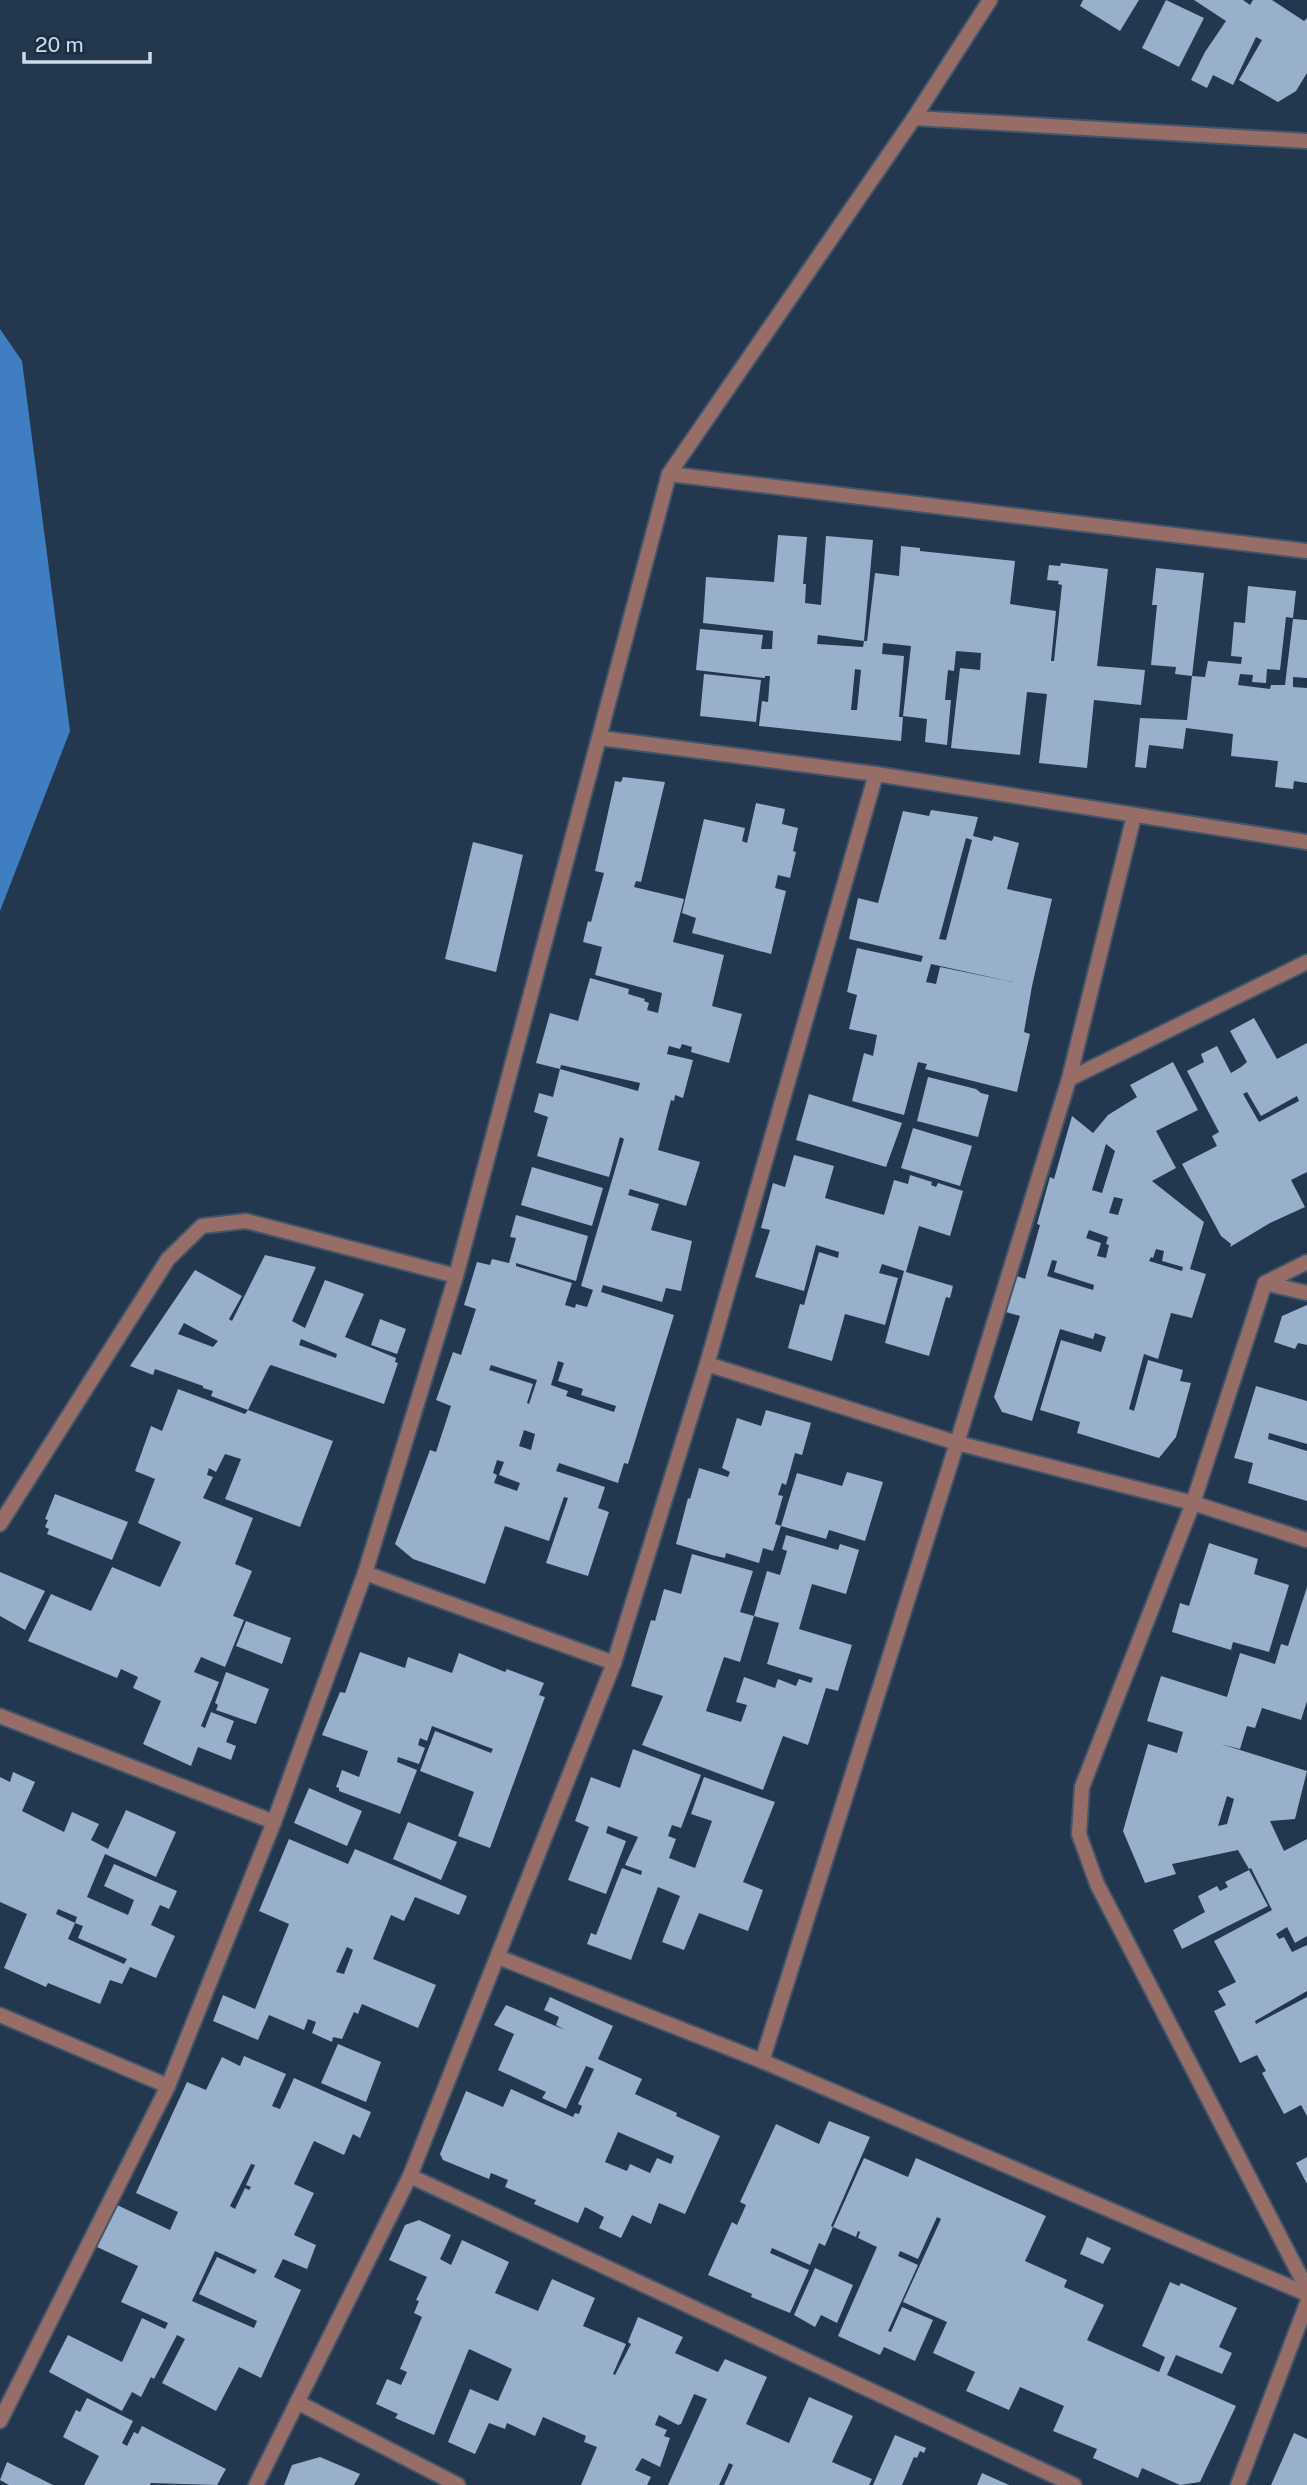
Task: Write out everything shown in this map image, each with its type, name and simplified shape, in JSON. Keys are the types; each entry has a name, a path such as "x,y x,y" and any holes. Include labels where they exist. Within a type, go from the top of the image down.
{"street":[{"path":"0,2421 167,2086 274,1822 365,1573 456,1276 669,474 914,118 990,0"},
{"path":"914,118 1307,141"},
{"path":"669,474 1307,551"},
{"path":"600,738 876,774 1307,842"},
{"path":"256,2485 410,2176 614,1663 707,1364 876,774"},
{"path":"762,2061 1069,1079 1134,816"},
{"path":"1069,1079 1307,962"},
{"path":"0,1524 168,1259 202,1226 246,1222 456,1276"},
{"path":"1307,1262 1265,1283 1193,1503 1082,1787 1079,1834 1097,1884 1307,2291"},
{"path":"1265,1283 1307,1293"},
{"path":"707,1364 957,1443 1193,1503 1307,1540"},
{"path":"365,1573 614,1663"},
{"path":"0,1716 274,1822"},
{"path":"498,1957 762,2061 1307,2291"},
{"path":"0,2015 167,2086"},
{"path":"410,2176 1074,2485"},
{"path":"1238,2485 1307,2303"},
{"path":"297,2402 458,2485"}],"water":[{"path":"0,329 22,361 70,731 0,911"}],"building":[{"path":"1083,0 1139,0 1120,31 1080,6"},
{"path":"1166,0 1204,18 1179,67 1142,48"},
{"path":"1194,0 1243,0 1250,5 1253,0 1272,0 1304,21 1307,18 1307,73 1296,91 1278,102 1239,80 1262,40 1256,37 1233,85 1213,75 1207,88 1191,80 1205,52 1226,21"},
{"path":"778,535 807,537 803,584 806,584 805,603 821,605 826,536 873,540 864,641 867,641 875,573 899,576 901,546 920,548 920,551 1015,561 1010,604 1056,611 1051,661 1054,661 1062,585 1058,584 1059,581 1047,580 1049,565 1060,566 1061,563 1108,569 1097,666 1145,670 1141,705 1094,700 1087,768 1039,763 1047,694 1027,692 1020,755 951,748 960,668 980,670 981,653 956,651 954,671 948,670 945,700 951,700 947,745 925,742 927,719 903,716 911,646 883,643 882,654 904,656 899,717 903,717 901,741 759,726 762,701 768,702 770,676 765,678 696,670 700,629 763,635 761,649 772,649 773,631 703,623 706,577 774,582","holes":["818,635 864,641 863,647 817,644","855,669 861,670 857,710 851,710"]},
{"path":"1156,568 1204,573 1192,676 1175,674 1176,667 1151,665 1157,605 1152,605"},
{"path":"1248,586 1296,591 1293,618 1286,617 1280,670 1267,669 1266,683 1252,682 1253,675 1240,674 1238,685 1270,689 1271,685 1285,685 1293,619 1307,620 1307,678 1293,677 1293,687 1307,688 1307,783 1294,781 1293,789 1275,787 1278,761 1231,756 1233,734 1186,728 1183,749 1149,745 1146,768 1135,767 1140,718 1187,720 1192,676 1205,677 1208,661 1241,664 1242,657 1231,656 1234,622 1245,623"},
{"path":"704,674 761,680 756,722 700,716"},
{"path":"623,777 665,782 641,882 636,881 634,887 684,899 673,942 724,955 712,1006 742,1014 729,1063 691,1052 692,1047 682,1044 680,1049 669,1046 667,1054 693,1060 683,1098 675,1095 674,1101 671,1100 658,1150 700,1162 686,1206 630,1189 628,1195 659,1204 651,1230 692,1241 681,1291 666,1288 662,1302 603,1285 601,1292 674,1315 628,1464 624,1463 618,1483 559,1463 556,1471 605,1487 598,1508 609,1512 588,1576 546,1563 568,1498 564,1497 549,1541 505,1526 485,1584 413,1559 395,1544 430,1450 436,1452 451,1406 436,1400 453,1352 461,1355 476,1309 464,1305 477,1262 490,1265 492,1259 509,1263 516,1238 510,1237 516,1215 588,1236 576,1281 516,1263 516,1266 572,1283 565,1305 587,1307 593,1290 581,1286 624,1139 620,1137 609,1177 537,1156 548,1117 534,1112 539,1093 553,1097 560,1069 536,1063 550,1013 578,1021 590,978 629,989 628,994 645,999 644,1001 649,1003 647,1010 658,1013 662,993 595,975 602,947 583,942 604,873 595,871 615,781 621,782","holes":["561,1065 640,1083 638,1091 560,1069","558,1361 564,1363 558,1381 583,1389 581,1395 616,1406 614,1412 566,1396 568,1391 551,1385","491,1365 537,1380 529,1404 527,1403 533,1384 489,1370","524,1430 535,1434 531,1450 519,1446","497,1460 504,1462 499,1475 520,1483 517,1491 494,1483 497,1475 493,1473"]},
{"path":"756,803 785,809 782,824 798,828 790,878 778,875 775,888 786,891 771,954 692,933 696,918 682,913 704,819 745,828 742,841 747,843"},
{"path":"931,810 978,817 973,836 992,841 994,836 1019,843 1007,889 1052,899 1032,986 1024,1032 1030,1034 1017,1092 925,1069 927,1064 918,1062 904,1115 852,1101 864,1053 873,1056 877,1035 849,1029 857,995 847,992 857,948 921,962 923,956 849,939 858,898 878,903 903,811 929,816","holes":["966,838 972,840 946,940 939,939","931,964 940,966 1013,982 940,967 936,984 926,982"]},
{"path":"473,842 523,855 496,972 445,959"},
{"path":"1254,1018 1277,1059 1307,1043 1307,1172 1291,1180 1305,1207 1270,1223 1230,1247 1231,1244 1221,1236 1182,1164 1217,1146 1212,1136 1219,1132 1187,1071 1204,1062 1201,1054 1217,1046 1231,1073 1247,1062 1230,1031","holes":["1247,1092 1261,1116 1297,1096 1299,1101 1259,1122 1243,1094"]},
{"path":"1173,1062 1198,1110 1156,1131 1176,1168 1152,1181 1204,1222 1190,1269 1206,1274 1192,1318 1171,1313 1158,1359 1144,1354 1129,1409 1134,1411 1148,1360 1183,1370 1180,1381 1191,1383 1176,1437 1159,1458 1077,1433 1080,1422 1040,1410 1061,1340 1101,1352 1106,1337 1095,1333 1093,1339 1060,1329 1032,1421 1002,1412 994,1397 1020,1316 1006,1312 1017,1276 1025,1279 1050,1177 1054,1179 1072,1116 1093,1133 1108,1115 1137,1097 1130,1085","holes":["1106,1144 1115,1151 1102,1193 1092,1190","1114,1197 1123,1199 1118,1215 1109,1213","1089,1230 1108,1237 1106,1258 1097,1256 1101,1243 1086,1238","1156,1249 1164,1251 1162,1261 1183,1267 1182,1271 1149,1261 1153,1258","1052,1260 1057,1261 1054,1272 1094,1285 1093,1290 1047,1276"]},
{"path":"928,1077 989,1095 978,1137 917,1121"},
{"path":"809,1094 902,1123 886,1167 796,1140"},
{"path":"913,1128 972,1146 960,1186 901,1168"},
{"path":"794,1155 834,1166 825,1198 884,1215 894,1180 908,1184 910,1175 932,1182 931,1185 936,1187 938,1183 963,1191 950,1236 919,1226 906,1272 953,1286 950,1298 946,1297 929,1356 885,1343 904,1271 882,1264 879,1273 898,1278 885,1325 845,1314 832,1361 788,1348 800,1304 804,1305 819,1252 838,1258 839,1252 816,1245 804,1291 755,1277 770,1230 761,1228 773,1183 785,1187"},
{"path":"532,1167 603,1188 592,1226 521,1205"},
{"path":"265,1255 316,1267 292,1321 305,1328 325,1280 364,1294 345,1337 396,1358 395,1362 398,1363 384,1404 271,1365 248,1410 211,1396 213,1391 203,1386 155,1369 153,1375 130,1366 195,1270 242,1296 229,1319 232,1321","holes":["184,1323 218,1341 213,1347 178,1334","301,1339 337,1354 336,1358 299,1345"]},
{"path":"1307,1305 1307,1345 1298,1343 1295,1349 1274,1342 1282,1316"},
{"path":"380,1319 406,1329 397,1354 371,1345"},
{"path":"1256,1386 1307,1401 1307,1444 1269,1433 1268,1439 1307,1451 1307,1501 1248,1483 1253,1463 1234,1458"},
{"path":"178,1389 245,1414 248,1410 333,1441 300,1527 225,1499 241,1459 225,1454 216,1472 209,1468 207,1475 213,1477 203,1498 253,1518 235,1564 252,1571 233,1616 244,1620 225,1667 201,1657 194,1672 219,1682 201,1726 205,1728 211,1712 234,1721 226,1742 236,1746 231,1760 198,1747 191,1766 143,1744 161,1701 133,1688 138,1677 121,1669 117,1678 28,1641 51,1594 91,1611 112,1567 160,1587 181,1542 138,1523 155,1479 135,1471 151,1426 162,1431"},
{"path":"766,1410 811,1423 802,1455 795,1453 786,1485 782,1483 778,1495 783,1496 775,1524 781,1526 773,1551 763,1548 759,1563 726,1553 725,1558 676,1544 699,1468 728,1477 730,1472 722,1468 737,1418 761,1426"},
{"path":"847,1472 883,1482 865,1541 829,1530 826,1539 781,1526 797,1473 842,1486"},
{"path":"55,1494 128,1522 112,1560 47,1534 49,1529 45,1527 48,1520 45,1519"},
{"path":"786,1535 838,1550 840,1544 859,1550 846,1594 812,1584 799,1629 852,1645 838,1691 826,1688 808,1745 783,1736 763,1790 642,1745 663,1696 631,1686 651,1620 655,1621 664,1589 681,1594 692,1554 753,1571 740,1612 754,1616 767,1571 780,1575 787,1551 782,1549","holes":["754,1616 779,1623 767,1664 813,1678 811,1683 799,1679 796,1686 778,1679 775,1688 744,1677 736,1702 747,1705 741,1722 706,1711 724,1657 740,1662"]},
{"path":"1209,1543 1258,1559 1254,1574 1289,1585 1269,1652 1233,1642 1231,1650 1172,1632 1180,1603 1189,1606"},
{"path":"0,1572 45,1591 25,1630 0,1616"},
{"path":"1307,1587 1307,1701 1301,1720 1262,1708 1255,1728 1247,1726 1240,1749 1221,1744 1307,1771 1295,1819 1270,1821 1284,1851 1307,1839 1307,1936 1295,1943 1287,1927 1276,1934 1279,1939 1284,1937 1292,1952 1307,1945 1307,1991 1255,2021 1256,2024 1307,1997 1307,2116 1301,2105 1284,2114 1262,2073 1266,2071 1257,2055 1240,2063 1214,2011 1226,2005 1218,1991 1236,1982 1214,1941 1272,1910 1251,1868 1249,1869 1238,1850 1172,1864 1176,1874 1145,1883 1123,1831 1148,1744 1177,1753 1183,1732 1147,1721 1161,1676 1227,1697 1240,1653 1275,1664 1281,1644 1288,1646","holes":["1227,1796 1234,1799 1227,1824 1218,1826"]},
{"path":"246,1621 291,1638 282,1664 236,1646"},
{"path":"360,1652 405,1668 408,1657 452,1673 459,1653 505,1672 507,1669 544,1683 539,1695 545,1697 490,1848 458,1836 474,1792 420,1771 435,1731 491,1753 493,1749 432,1726 427,1741 420,1738 418,1745 425,1748 419,1764 398,1757 397,1762 417,1770 400,1814 339,1791 336,1787 342,1770 359,1777 368,1751 322,1735 340,1692 345,1693"},
{"path":"226,1672 269,1689 256,1724 216,1710 218,1705 215,1703"},
{"path":"633,1749 701,1775 681,1828 672,1825 668,1836 676,1839 669,1858 695,1868 712,1821 691,1814 704,1777 775,1802 743,1882 763,1890 748,1931 699,1913 684,1950 662,1942 680,1896 658,1887 631,1960 587,1944 591,1933 596,1935 622,1868 641,1875 642,1871 625,1865 638,1837 608,1826 606,1833 626,1841 606,1894 568,1880 589,1827 575,1821 591,1777 620,1788"},
{"path":"13,1772 35,1782 22,1811 64,1832 72,1812 99,1824 91,1840 108,1849 126,1810 176,1832 156,1877 105,1854 87,1897 128,1915 134,1900 104,1886 114,1864 177,1891 169,1909 160,1905 151,1925 175,1936 156,1978 130,1967 122,1984 110,1980 100,2004 48,1983 46,1987 4,1968 27,1914 0,1902 0,1777 10,1782","holes":["58,1909 77,1917 75,1923 56,1914","75,1923 83,1926 78,1938 127,1959 124,1964 68,1939"]},
{"path":"309,1788 362,1811 347,1846 294,1823"},
{"path":"408,1822 457,1842 441,1880 393,1859"},
{"path":"289,1839 348,1864 355,1849 467,1896 459,1915 415,1897 404,1921 391,1915 373,1959 436,1985 418,2028 362,2004 358,2014 354,2012 342,2039 333,2037 332,2042 312,2033 316,2022 308,2019 304,2030 269,2015 258,2040 213,2021 223,1995 255,2009 289,1924 259,1911","holes":["347,1947 353,1950 344,1974 336,1972"]},
{"path":"1249,1870 1268,1906 1182,1949 1173,1930 1205,1912 1198,1896 1217,1886 1220,1891 1228,1887 1225,1882"},
{"path":"550,1997 613,2026 598,2059 642,2079 635,2094 720,2136 685,2214 659,2203 651,2224 632,2215 621,2238 599,2228 604,2217 585,2207 578,2223 534,2204 536,2200 505,2187 508,2180 491,2173 489,2179 443,2160 440,2154 466,2091 503,2107 511,2089 573,2117 575,2113 579,2114 582,2106 578,2104 594,2069 586,2066 566,2109 542,2098 546,2092 498,2070 514,2034 494,2025 506,2005 565,2030 556,2025 559,2017 544,2010","holes":["618,2132 674,2156 671,2164 657,2158 650,2173 630,2164 627,2171 605,2162"]},
{"path":"338,2044 381,2062 366,2102 321,2083"},
{"path":"244,2056 286,2074 272,2106 280,2109 294,2078 371,2112 360,2138 353,2134 344,2155 314,2141 294,2184 314,2193 294,2235 316,2245 307,2269 283,2259 274,2277 301,2290 261,2378 239,2367 216,2411 162,2383 185,2339 177,2335 154,2379 151,2377 141,2397 132,2392 122,2411 49,2372 68,2335 122,2362 142,2318 165,2329 168,2323 121,2302 138,2266 97,2247 117,2205 170,2230 178,2212 136,2193 187,2082 206,2090 222,2057 240,2066","holes":["251,2164 255,2165 246,2185 251,2187 249,2190 245,2188 235,2209 230,2206","215,2251 257,2270 254,2274 217,2257 199,2294 257,2321 254,2328 192,2301"]},
{"path":"829,2121 870,2137 825,2246 819,2243 810,2265 772,2248 770,2253 809,2270 790,2313 708,2275 732,2222 737,2225 746,2205 740,2202 776,2124 819,2144"},
{"path":"1307,2157 1307,2184 1296,2163"},
{"path":"864,2158 908,2177 916,2158 1046,2216 1025,2261 1067,2280 1064,2287 1104,2305 1087,2340 1159,2372 1165,2357 1142,2346 1170,2282 1179,2286 1181,2283 1237,2308 1219,2347 1232,2353 1222,2374 1176,2355 1167,2375 1236,2406 1200,2482 1180,2485 1142,2468 1138,2478 1093,2458 1097,2449 1053,2431 1064,2406 1020,2387 1009,2410 966,2391 975,2372 933,2353 947,2322 903,2302 941,2219 937,2217 918,2259 900,2251 898,2256 918,2265 888,2331 891,2332 902,2307 933,2320 915,2361 884,2347 880,2355 838,2336 877,2247 858,2238 858,2231 856,2237 833,2227"},
{"path":"419,2220 451,2235 440,2259 451,2265 462,2240 509,2262 495,2293 538,2311 552,2279 595,2298 583,2326 626,2344 613,2374 615,2375 631,2344 628,2342 638,2317 683,2337 675,2353 718,2372 725,2359 767,2377 746,2424 789,2443 809,2397 853,2416 832,2462 872,2479 869,2485 724,2485 733,2465 729,2463 719,2485 668,2485 707,2399 694,2394 681,2424 659,2415 655,2425 667,2430 664,2436 670,2438 660,2467 642,2458 635,2470 651,2477 647,2485 581,2485 597,2447 584,2442 586,2436 543,2417 535,2436 507,2423 505,2429 489,2423 475,2454 448,2442 470,2389 498,2401 512,2369 469,2349 434,2435 395,2418 398,2414 376,2404 387,2379 401,2385 407,2372 400,2369 422,2317 414,2313 419,2301 416,2300 427,2277 389,2260 405,2225"},
{"path":"1087,2237 1111,2248 1103,2264 1080,2254"},
{"path":"815,2268 853,2285 837,2323 821,2315 815,2327 794,2315"},
{"path":"87,2398 133,2421 122,2443 127,2446 134,2432 138,2434 142,2426 226,2469 217,2485 84,2485 99,2456 63,2437 76,2410 80,2412"},
{"path":"1294,2433 1307,2439 1307,2485 1271,2485"},
{"path":"895,2435 926,2448 924,2453 920,2451 917,2458 914,2457 902,2485 873,2485"},
{"path":"320,2457 360,2474 354,2485 284,2485 292,2465"},
{"path":"7,2462 53,2485 9,2485 0,2480"},
{"path":"982,2473 1009,2485 977,2485"}]}
